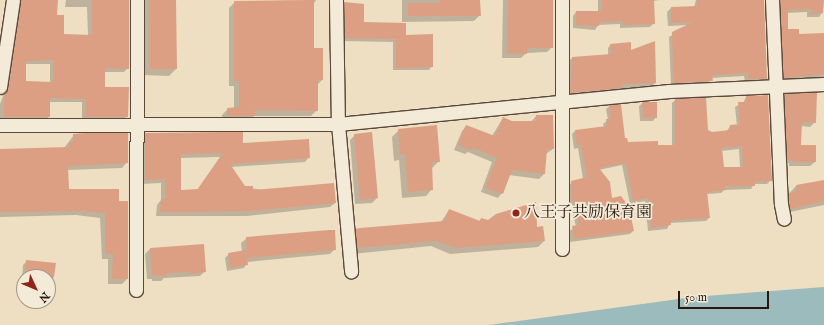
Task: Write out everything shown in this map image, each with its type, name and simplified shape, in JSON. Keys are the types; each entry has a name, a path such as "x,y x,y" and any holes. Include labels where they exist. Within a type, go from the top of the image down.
{"street":[{"path":"0,87 13,0"},
{"path":"136,290 137,0"},
{"path":"336,0 338,124 351,271"},
{"path":"562,0 562,249"},
{"path":"772,0 777,86 781,204 784,219"},
{"path":"0,125 338,124 669,91 824,84"}],"water":[{"path":"824,287 824,325 489,325 693,297"}],"building":[{"path":"21,0 58,0 57,15 64,15 64,34 92,35 92,0 129,0 129,69 105,68 105,87 129,87 128,117 85,117 86,99 50,98 50,117 4,117 4,99 10,81","holes":["54,60 53,82 26,81 26,61"]},
{"path":"149,0 176,0 177,69 150,69"},
{"path":"314,0 314,48 323,48 323,80 318,80 318,111 255,110 255,116 227,116 227,108 239,107 239,81 234,81 234,1"},
{"path":"440,0 480,0 481,16 408,16 408,3 440,3"},
{"path":"508,0 553,0 553,48 527,48 527,54 507,53"},
{"path":"602,0 654,0 655,24 623,25 623,21 599,22 599,26 576,25 576,11 602,11"},
{"path":"697,0 764,0 767,79 748,79 748,73 712,75 713,81 674,83 672,32 693,22 671,23 671,7 697,6"},
{"path":"780,0 824,0 823,13 811,14 811,9 788,10 788,29 799,29 799,34 824,33 824,74 783,78"},
{"path":"344,2 364,4 364,22 406,23 406,35 433,34 433,67 396,68 396,39 345,38"},
{"path":"655,41 656,83 623,84 620,88 570,93 572,57 611,54 610,44 631,42 631,50"},
{"path":"817,92 816,123 802,122 801,145 816,145 816,162 793,162 793,160 787,160 784,94"},
{"path":"768,95 772,181 755,181 755,186 725,186 726,190 707,192 710,218 671,220 671,225 651,228 648,198 633,201 626,163 599,168 610,182 612,198 621,196 629,207 634,231 574,239 572,226 579,225 575,202 572,202 571,181 587,177 581,145 577,146 575,130 607,126 606,119 611,119 609,105 621,104 625,138 627,138 628,142 658,141 658,145 675,145 675,99 706,97 708,130 712,132 730,130 730,125 740,124 738,102 746,102 746,96","holes":["742,146 743,167 724,167 722,148"]},
{"path":"642,102 657,102 657,118 643,118"},
{"path":"536,115 553,115 554,149 547,149 545,174 512,170 503,194 485,188 497,158 472,147 471,150 458,145 466,125 495,136 503,117 512,121 536,121"},
{"path":"437,125 440,162 432,162 433,190 408,192 405,154 400,155 398,129"},
{"path":"243,132 243,143 309,139 310,158 230,164 245,186 253,186 253,190 334,183 336,203 252,211 160,212 161,199 165,199 165,179 145,180 145,133","holes":["223,153 198,189 181,190 181,154"]},
{"path":"372,132 378,198 360,200 354,134"},
{"path":"128,133 128,163 68,166 69,189 119,189 119,201 128,201 128,279 112,279 113,254 107,254 105,251 105,213 82,211 0,212 0,149 69,147 69,142 73,142 73,134"},
{"path":"824,180 824,201 790,209 789,193 797,191 796,185"},
{"path":"536,202 537,227 543,226 545,241 456,248 437,241 357,248 355,229 444,221 449,209 480,221 481,218 488,220 496,214"},
{"path":"335,230 336,250 247,258 246,237"},
{"path":"204,244 206,272 189,274 189,272 167,273 167,276 152,275 150,248"},
{"path":"246,250 248,265 230,268 228,253"},
{"path":"26,260 56,263 55,269 25,269"}],"place":[{"name":"八王子共励保育園","path":"516,213"}]}
